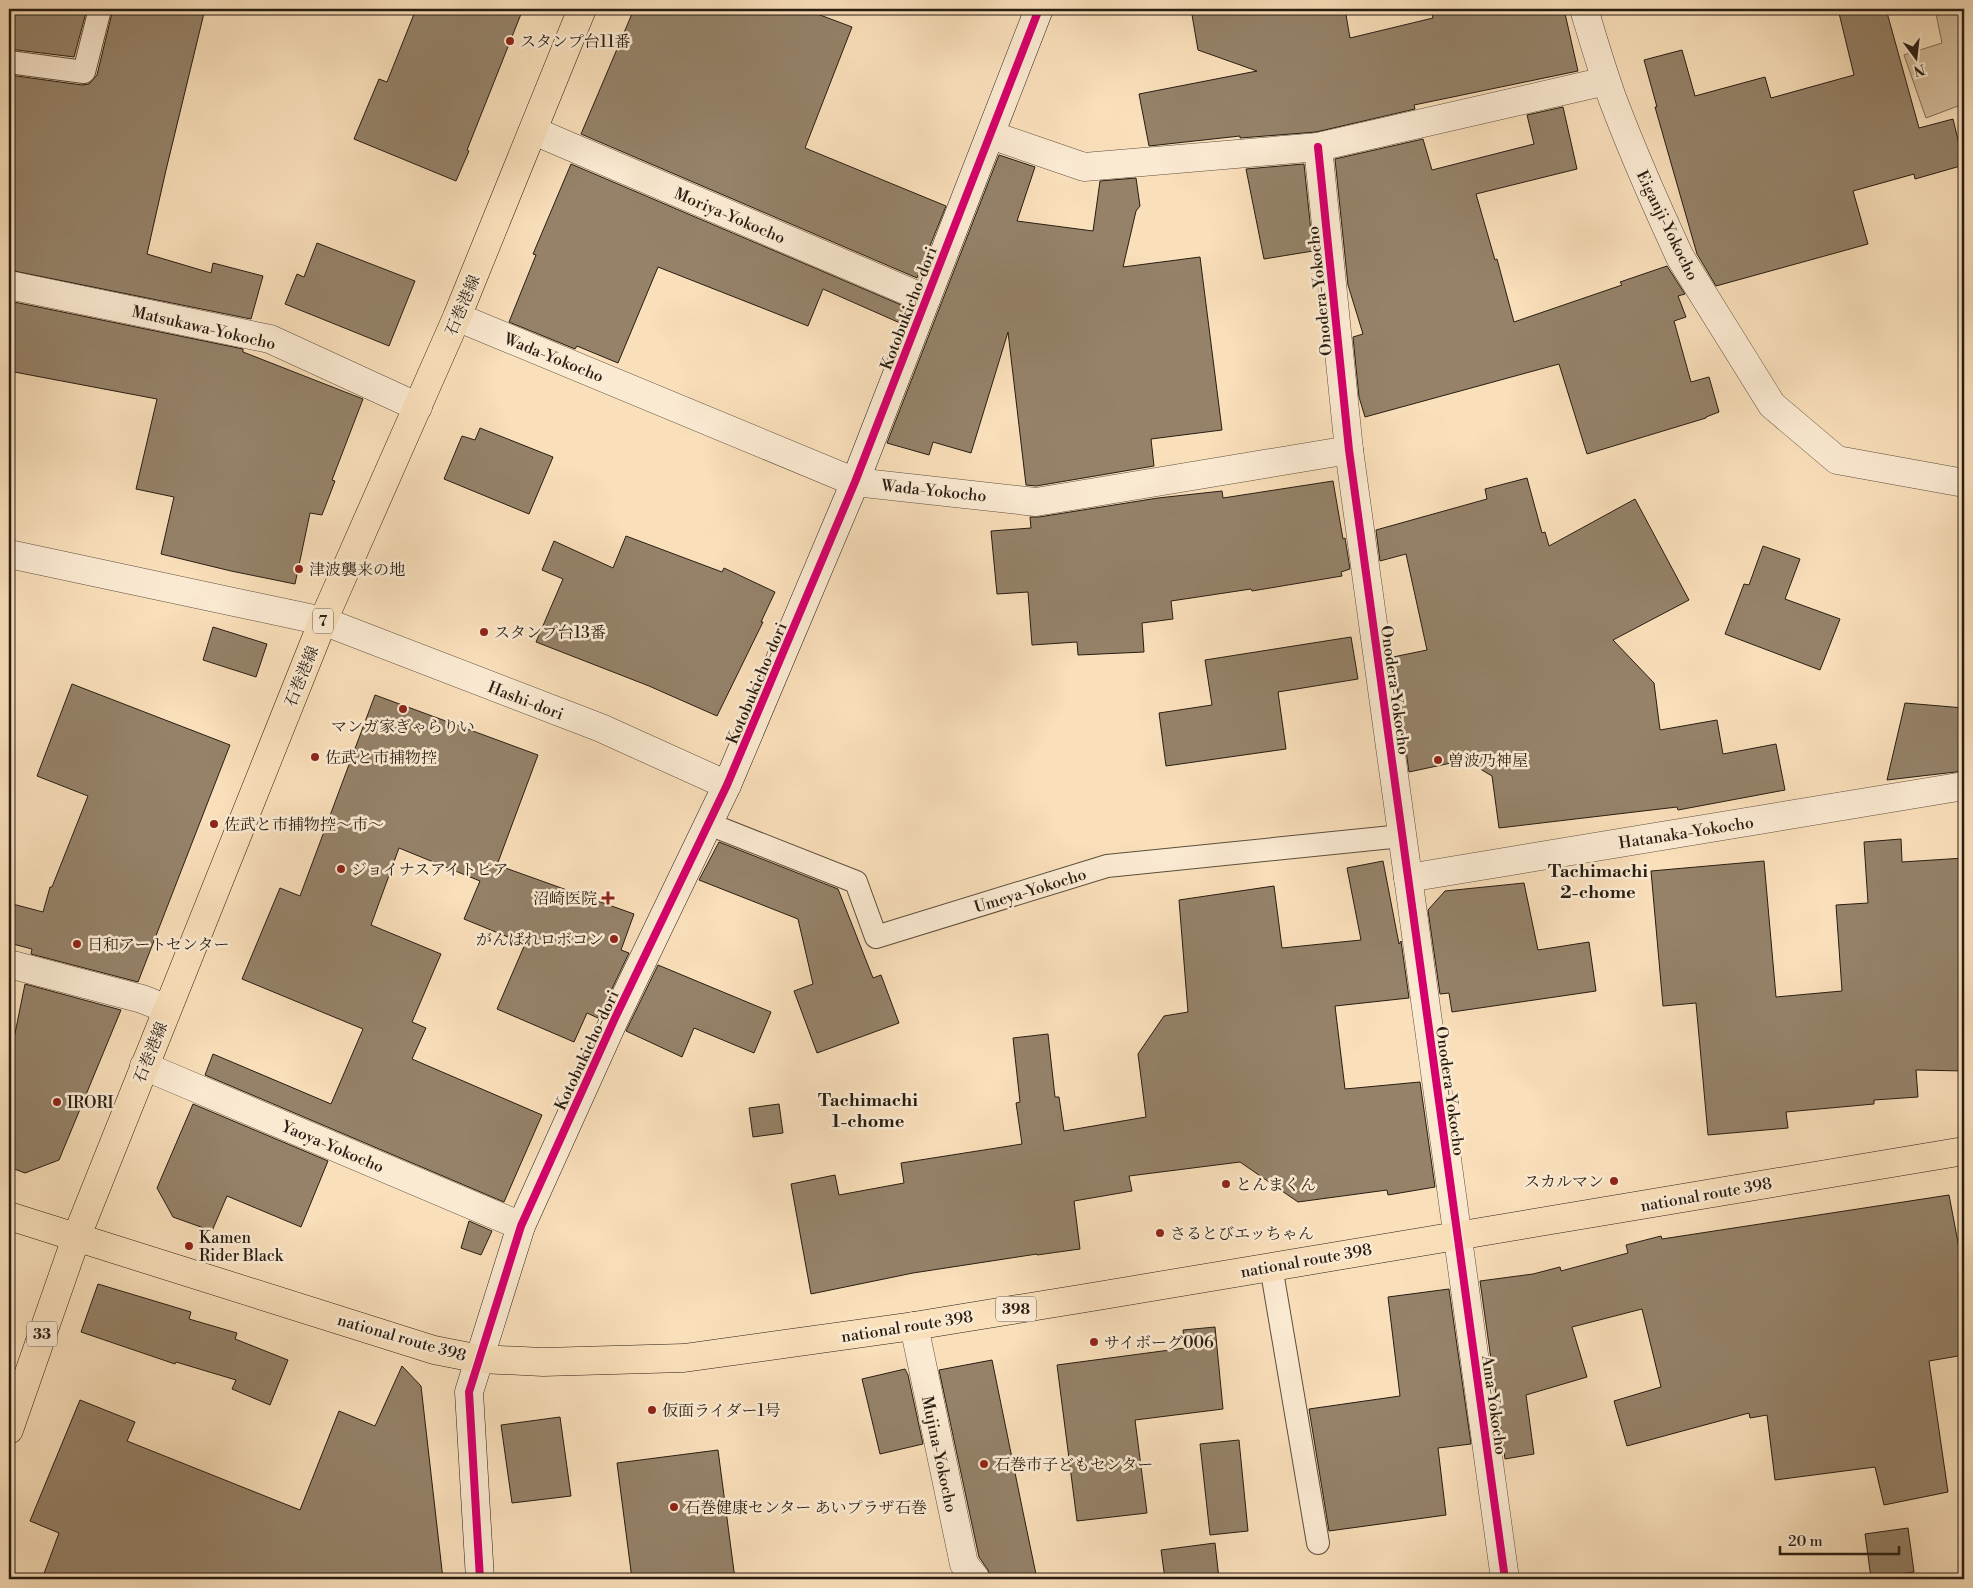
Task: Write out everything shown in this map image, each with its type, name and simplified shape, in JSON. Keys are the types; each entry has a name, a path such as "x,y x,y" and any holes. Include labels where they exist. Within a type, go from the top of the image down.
{"main road":[{"name":"石巻港線","path":"76,1238 323,622 457,317 582,9"},
{"name":"national route 398","path":"9,1216 434,1350 480,1359 543,1362 684,1358 914,1326 1964,1151"},
{"name":"33","path":"9,1430 76,1238"}],"street":[{"name":"Kotobukicho-dori","path":"480,1579 469,1392 521,1226 615,1018 727,786 855,482 1039,9"},
{"name":"Eiganji-Yokocho","path":"1584,9 1606,81 1644,178 1680,257 1772,405 1837,460 1964,483"},
{"path":"991,135 1084,167 1318,147 1606,81"},
{"name":"Moriya-Yokocho","path":"534,131 926,299"},
{"name":"Onodera-Yokocho","path":"1318,147 1349,450 1457,1235"},
{"name":"Matsukawa-Yokocho","path":"9,285 270,339 418,407"},
{"name":"Wada-Yokocho","path":"457,317 855,482 1036,502 1349,450"},
{"name":"Hashi-dori","path":"9,554 323,622 601,728 727,786"},
{"name":"Hatanaka-Yokocho","path":"1408,878 1964,786"},
{"path":"9,964 142,999 167,1009"},
{"name":"Yaoya-Yokocho","path":"144,1066 521,1226"},
{"name":"Ama-Yokocho","path":"1457,1235 1506,1579"},
{"name":"Mujina-Yokocho","path":"914,1326 964,1564 976,1579"}],"lane":[{"path":"9,62 84,72 100,9"},
{"name":"Umeya-Yokocho","path":"709,824 856,882 876,937 1107,866 1402,836"},
{"path":"1271,1266 1318,1543"}],"shaded area":[{"path":"1935,9 1964,9 1964,118 1958,106 1926,118 1904,55 1942,43"}],"building":[{"path":"9,9 87,9 74,57 9,49"},
{"path":"113,9 205,9 147,254 211,273 213,263 263,276 251,319 9,270 9,75 82,85 89,84 97,75"},
{"path":"416,9 523,9 456,181 354,139 379,79 387,82"},
{"path":"634,9 804,9 852,27 805,148 946,206 917,278 581,134"},
{"path":"1191,9 1345,9 1350,38 1433,18 1431,9 1564,9 1578,71 1414,105 1415,109 1316,132 1240,138 1240,136 1149,146 1139,94 1257,71 1198,50"},
{"path":"1838,9 1886,9 1919,128 1953,119 1964,165 1915,179 1914,174 1853,191 1868,244 1716,286 1697,254 1655,107 1657,107 1644,60 1682,50 1695,96 1765,77 1771,98 1854,75"},
{"path":"1563,107 1577,169 1476,194 1495,260 1497,259 1514,322 1622,285 1620,282 1667,266 1685,294 1678,296 1686,317 1674,321 1691,382 1709,377 1719,412 1706,418 1587,454 1559,364 1365,417 1359,397 1353,337 1363,334 1348,285 1335,159 1423,139 1432,170 1534,144 1527,115"},
{"path":"999,155 1035,167 1017,221 1093,231 1100,181 1136,178 1140,206 1136,211 1123,267 1200,257 1222,430 1151,439 1154,466 1036,486 1026,485 1008,332 971,453 933,442 929,455 887,443"},
{"path":"571,164 906,307 900,323 823,289 808,326 658,267 618,363 577,346 575,349 509,322 536,255 533,254"},
{"path":"1304,164 1313,251 1264,259 1246,169"},
{"path":"317,243 415,281 389,346 285,304 297,274 304,277"},
{"path":"9,301 243,349 243,352 363,399 332,480 335,481 322,515 310,513 295,584 161,554 174,497 136,489 157,399 9,371"},
{"path":"480,428 553,457 529,514 444,479 462,436 475,440"},
{"path":"1527,478 1542,533 1545,532 1549,546 1635,499 1689,600 1613,640 1654,683 1660,730 1717,720 1723,754 1776,744 1785,790 1678,810 1677,807 1499,828 1492,776 1465,760 1409,772 1393,657 1427,650 1406,554 1380,561 1376,530 1487,499 1485,489"},
{"path":"1333,481 1350,569 1341,572 1342,576 1252,591 1251,589 1171,601 1173,619 1142,623 1144,652 1078,655 1077,642 1032,645 1028,592 997,594 991,531 1031,528 1030,517 1158,498 1222,491 1223,498"},
{"path":"626,536 722,572 724,568 775,592 761,622 763,622 717,716 649,686 536,642 563,579 542,570 554,541 613,568"},
{"path":"1763,546 1800,559 1785,599 1840,619 1820,670 1725,634 1744,584 1749,585"},
{"path":"213,627 267,644 256,677 203,660"},
{"path":"1351,637 1358,679 1278,692 1286,749 1166,766 1159,713 1212,705 1205,660"},
{"path":"72,684 230,745 138,982 31,954 32,949 9,943 9,903 43,912 50,887 52,887 88,796 37,776"},
{"path":"375,695 538,755 497,865 634,914 621,950 629,953 598,1018 587,1013 574,1042 497,1009 525,944 464,919 480,881 399,848 371,925 441,954 412,1022 426,1028 412,1059 542,1115 504,1202 205,1075 213,1054 331,1104 363,1029 242,979 280,888 300,896"},
{"path":"1905,703 1964,708 1964,771 1887,780"},
{"path":"1901,839 1902,862 1964,858 1964,1071 1916,1070 1918,1097 1874,1100 1874,1104 1786,1112 1788,1128 1708,1135 1696,1003 1663,1006 1651,871 1764,861 1776,997 1842,991 1836,905 1868,903 1864,842"},
{"path":"719,842 838,889 873,978 881,975 899,1023 817,1053 794,991 813,984 798,919 699,880"},
{"path":"1383,861 1399,944 1401,941 1409,998 1335,1006 1345,1089 1420,1082 1435,1187 1388,1195 1387,1190 1298,1202 1240,1162 1129,1176 1132,1191 1074,1201 1080,1249 913,1273 811,1294 791,1184 835,1175 839,1195 904,1183 901,1163 1022,1144 1016,1103 1020,1102 1013,1038 1048,1034 1055,1097 1059,1097 1064,1131 1146,1117 1138,1054 1164,1016 1188,1012 1179,900 1274,886 1282,948 1361,940 1347,868"},
{"path":"1524,883 1538,950 1589,942 1596,991 1452,1012 1449,993 1440,994 1428,910 1445,891"},
{"path":"658,965 771,1012 754,1053 694,1028 682,1057 626,1031"},
{"path":"25,984 121,1010 59,1160 25,1173 9,1167 9,1063"},
{"path":"193,1104 328,1161 301,1227 227,1196 212,1231 173,1217 157,1188"},
{"path":"779,1104 783,1133 753,1137 749,1108"},
{"path":"1949,1195 1964,1274 1964,1355 1929,1361 1948,1492 1884,1505 1875,1467 1775,1480 1767,1415 1750,1418 1749,1413 1627,1446 1614,1401 1661,1387 1642,1309 1572,1327 1587,1377 1526,1395 1534,1454 1505,1459 1480,1281 1533,1274 1560,1267 1561,1271 1628,1253 1626,1245 1661,1236 1662,1239"},
{"path":"469,1221 492,1231 481,1255 461,1248"},
{"path":"98,1284 191,1312 189,1319 237,1333 235,1339 288,1360 270,1405 232,1389 236,1380 176,1362 175,1364 81,1332"},
{"path":"1449,1289 1471,1444 1438,1448 1446,1515 1329,1531 1309,1409 1400,1396 1388,1297"},
{"path":"1215,1327 1223,1409 1135,1420 1147,1513 1077,1521 1057,1365 1185,1348 1183,1330"},
{"name":"石巻市子どもセンター","path":"992,1360 1037,1579 991,1579 988,1570 979,1557 939,1370"},
{"path":"402,1366 421,1386 443,1579 42,1579 59,1533 30,1521 80,1400 135,1422 127,1441 300,1510 339,1411 375,1426"},
{"path":"905,1369 908,1375 923,1444 880,1454 862,1379"},
{"path":"560,1417 571,1496 512,1503 501,1425"},
{"path":"1239,1440 1248,1531 1210,1535 1200,1444"},
{"name":"石巻健康センター あいプラザ石巻","path":"718,1450 735,1579 632,1579 617,1463"},
{"path":"1908,1528 1914,1572 1871,1578 1865,1534"},
{"path":"1215,1543 1219,1579 1165,1579 1161,1550"}],"cycle path":[{"path":"480,1579 469,1392 521,1226 615,1018 727,785 855,482 1039,9"},
{"path":"1318,147 1349,450 1505,1579"}],"place":[{"name":"スタンプ台11番","path":"510,41"},
{"name":"津波襲来の地","path":"299,569"},
{"name":"スタンプ台13番","path":"484,632"},
{"name":"マンガ家ぎゃらりい","path":"403,709"},
{"name":"佐武と市捕物控","path":"315,757"},
{"name":"曽波乃神屋","path":"1438,760"},
{"name":"佐武と市捕物控〜市〜","path":"214,824"},
{"name":"ジョイナスアイトピア","path":"341,869"},
{"name":"沼崎医院","path":"608,898"},
{"name":"がんばれロボコン","path":"614,939"},
{"name":"日和アートセンター","path":"77,944"},
{"name":"IRORI","path":"57,1102"},
{"name":"スカルマン","path":"1614,1181"},
{"name":"とんまくん","path":"1226,1184"},
{"name":"さるとびエッちゃん","path":"1160,1233"},
{"name":"Kamen Rider Black","path":"189,1246"},
{"name":"サイボーグ006","path":"1094,1342"},
{"name":"仮面ライダー1号","path":"652,1410"},
{"name":"石巻市子どもセンター","path":"984,1464"},
{"name":"石巻健康センター あいプラザ石巻","path":"674,1507"}],"district":[{"name":"Tachimachi 2-chome","path":"1598,881"},
{"name":"Tachimachi 1-chome","path":"868,1110"}]}
